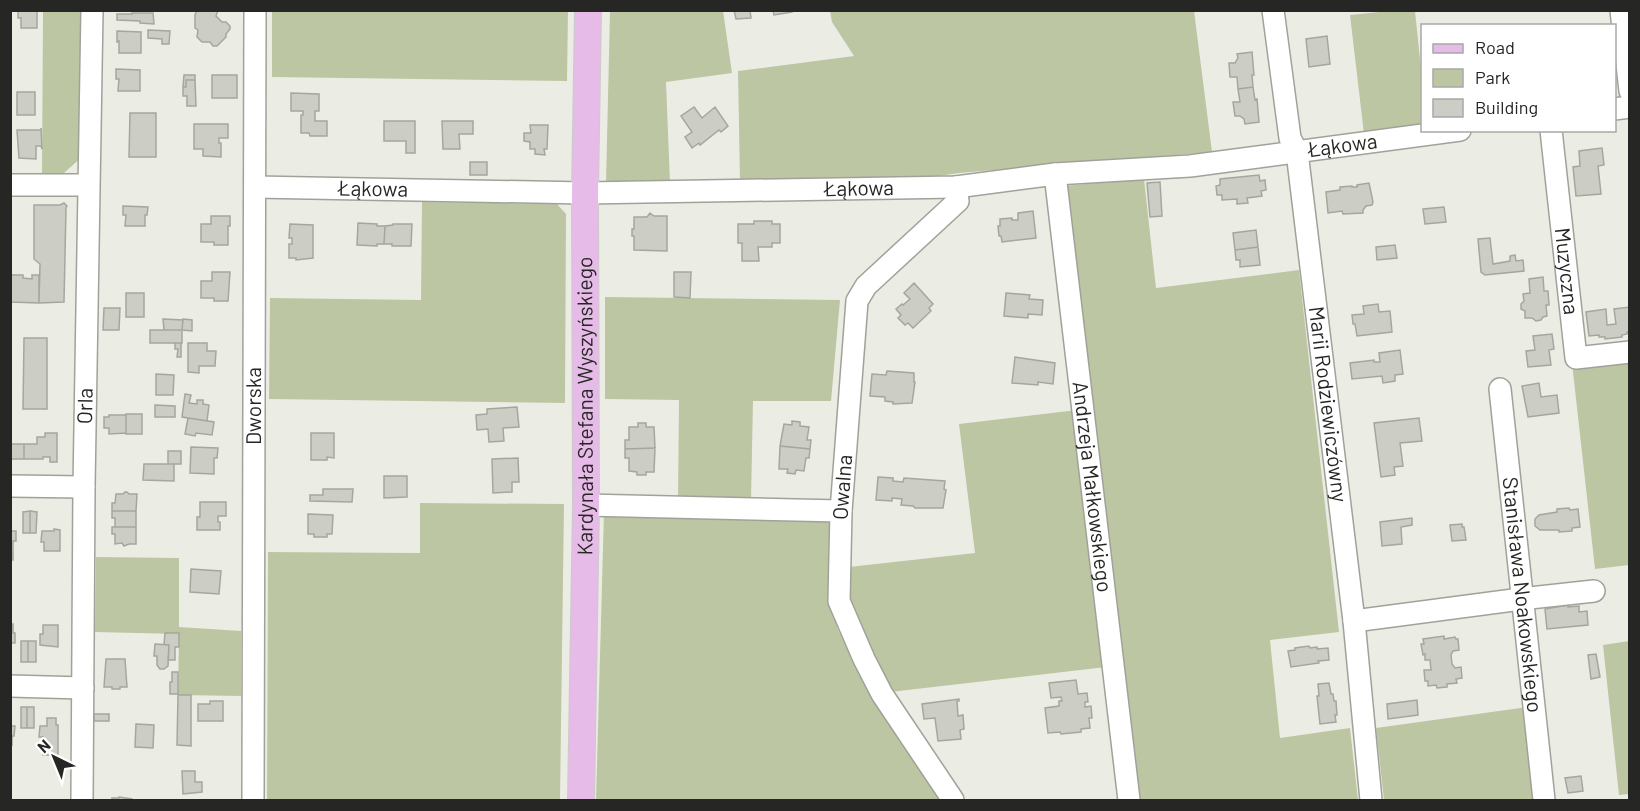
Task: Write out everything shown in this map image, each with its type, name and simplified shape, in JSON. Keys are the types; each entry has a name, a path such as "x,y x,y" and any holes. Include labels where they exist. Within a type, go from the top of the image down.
{"main road":[{"name":"Kardynała Stefana Wyszyńskiego","path":"581,801 586,505 585,193 588,10"}],"street":[{"name":"Orla","path":"82,801 84,487 92,10"},
{"name":"Dworska","path":"253,801 255,10"},
{"name":"Marii Rodziewiczówny","path":"1273,10 1290,138 1297,152 1354,621 1371,801"},
{"path":"1621,10 1629,91"},
{"name":"Łąkowa","path":"255,187 585,193 956,187 1055,174 1190,166 1445,132"},
{"name":"Muzyczna","path":"1551,132 1576,358 1629,352"},
{"name":"Andrzeja Małkowskiego","path":"1055,174 1129,801"},
{"path":"10,185 88,185"},
{"name":"Owalna","path":"953,801 882,694 839,601 841,511 857,301 866,286 958,201 956,187"},
{"name":"Stanisława Noakowskiego","path":"1500,389 1544,801"},
{"path":"10,486 84,487"},
{"path":"586,505 841,511"},
{"path":"1354,621 1594,591"},
{"path":"10,686 83,688"}],"green space":[{"path":"43,11 85,11 83,156 64,173 42,174"},
{"path":"272,11 568,11 567,81 272,77"},
{"path":"610,11 723,11 732,73 666,82 670,183 606,183"},
{"path":"830,11 1194,11 1212,152 959,173 904,181 740,182 738,71 854,56 832,22"},
{"path":"1415,11 1421,68 1421,128 1364,134 1350,15"},
{"path":"1144,179 1156,288 1299,270 1339,632 1270,640 1280,738 1350,728 1358,800 1140,800 1063,186"},
{"path":"422,202 557,204 566,214 565,403 269,399 270,298 421,300"},
{"path":"605,297 840,300 831,401 753,401 751,500 678,500 679,400 605,399"},
{"path":"1629,357 1629,565 1595,569 1572,363"},
{"path":"1077,410 1106,667 890,692 859,631 847,592 849,567 975,553 959,424"},
{"path":"420,503 564,504 560,800 267,800 268,552 420,553"},
{"path":"604,512 832,517 828,591 838,630 881,701 947,800 596,800"},
{"path":"96,557 179,558 179,627 241,631 241,696 178,695 179,634 95,632"},
{"path":"1629,641 1629,794 1619,795 1603,645"},
{"path":"1528,707 1539,800 1384,800 1376,728"}],"building":[{"path":"18,10 37,10 37,28 21,28"},
{"path":"197,10 218,10 216,16 230,26 226,37 217,46 213,46 210,42 202,42 197,37 195,15"},
{"path":"734,10 750,10 751,18 736,19"},
{"path":"773,10 792,10 792,12 774,15"},
{"path":"153,13 154,24 117,20 117,14"},
{"path":"148,30 170,31 169,44 162,44 162,39 148,38"},
{"path":"117,31 141,32 141,53 119,53"},
{"path":"1327,36 1330,64 1309,67 1306,39"},
{"path":"1252,52 1253,87 1238,89 1237,77 1230,77 1229,63 1235,63 1238,58 1237,54"},
{"path":"116,69 140,70 140,91 118,91 119,79 116,79"},
{"path":"184,75 195,75 195,80 186,80 186,87 183,87"},
{"path":"212,75 237,75 237,98 212,98"},
{"path":"186,80 195,80 196,106 187,106 187,96 183,96"},
{"path":"1253,87 1255,100 1257,99 1259,122 1245,124 1244,119 1235,116 1233,102 1240,102 1238,89"},
{"path":"17,92 35,92 35,115 17,115"},
{"path":"291,93 319,94 319,111 315,111 315,121 327,121 327,136 310,136 309,133 301,133 303,111 291,111"},
{"path":"694,107 702,118 715,107 728,126 692,148 685,137 692,132 681,116"},
{"path":"130,113 156,113 156,157 129,157"},
{"path":"384,121 415,121 415,153 406,153 406,141 384,141"},
{"path":"442,121 473,121 473,134 459,134 460,149 443,149"},
{"path":"194,124 228,124 228,138 219,138 221,157 203,156 203,149 194,149"},
{"path":"530,125 548,125 545,155 535,154 535,149 530,149 530,142 524,141 524,133 531,133"},
{"path":"41,128 42,149 41,146 36,146 36,159 19,158 17,130 41,130"},
{"path":"1602,148 1604,165 1598,166 1601,194 1576,196 1573,167 1580,166 1579,151"},
{"path":"470,162 487,162 487,175 470,175"},
{"path":"1259,175 1260,181 1265,180 1266,190 1261,191 1262,196 1247,198 1248,203 1237,204 1237,199 1222,200 1222,195 1217,195 1216,186 1220,185 1220,179"},
{"path":"1160,182 1162,216 1150,217 1147,183"},
{"path":"1369,183 1373,202 1372,205 1366,206 1363,213 1343,214 1342,211 1328,213 1326,192 1340,190 1340,187 1357,187 1357,185"},
{"path":"64,203 67,206 64,302 39,303 40,264 34,259 34,205"},
{"path":"123,206 148,207 145,226 125,226 126,215 123,215"},
{"path":"1444,207 1446,222 1425,224 1423,209"},
{"path":"1033,211 1036,238 1002,242 998,226 1000,226 1000,219 1018,220 1018,213"},
{"path":"650,213 654,216 667,216 667,251 634,250 632,229 634,229 634,217 647,217"},
{"path":"211,216 230,216 228,245 201,242 201,224 211,224"},
{"path":"754,221 772,221 772,224 780,224 780,243 772,243 772,247 758,247 759,261 742,261 742,243 738,243 738,224 754,224"},
{"path":"358,223 385,226 384,244 357,245"},
{"path":"290,224 313,225 313,258 296,260 296,258 289,258 289,244 292,244 292,238 289,238"},
{"path":"412,224 411,246 384,244 385,226"},
{"path":"1256,230 1258,247 1235,250 1233,233"},
{"path":"1490,238 1493,264 1510,261 1510,256 1515,255 1516,261 1523,260 1524,271 1485,275 1481,272 1478,239"},
{"path":"1395,245 1397,258 1377,260 1376,247"},
{"path":"1258,247 1260,265 1240,267 1240,260 1236,260 1235,250"},
{"path":"212,272 230,272 228,301 201,298 201,281 212,281"},
{"path":"674,272 691,272 690,298 674,297"},
{"path":"10,275 23,275 23,278 32,279 32,275 39,275 39,303 10,302"},
{"path":"1543,277 1544,291 1548,291 1547,316 1536,321 1532,318 1525,318 1525,311 1521,309 1521,304 1524,301 1523,294 1530,293 1529,279"},
{"path":"914,283 933,304 929,308 931,311 913,328 908,323 905,325 898,318 901,315 896,309 910,299 904,293"},
{"path":"126,293 144,293 144,317 126,317"},
{"path":"1006,293 1030,295 1029,299 1043,300 1042,315 1028,314 1028,318 1004,316"},
{"path":"1378,304 1379,312 1390,311 1392,332 1357,336 1352,315 1364,314 1363,306"},
{"path":"1630,307 1630,332 1622,337 1605,339 1599,335 1589,336 1586,312 1606,309 1607,325 1616,324 1614,309"},
{"path":"104,308 120,308 119,330 103,330"},
{"path":"163,319 183,320 182,330 164,330"},
{"path":"183,319 192,320 192,331 182,330"},
{"path":"150,330 182,330 182,343 150,343"},
{"path":"1552,334 1554,349 1549,350 1551,365 1528,367 1526,351 1535,350 1533,336"},
{"path":"24,338 47,338 47,409 23,409"},
{"path":"175,343 181,343 181,357 177,357 178,349 175,349"},
{"path":"188,343 207,343 207,351 216,351 215,366 199,366 199,373 188,372"},
{"path":"1400,350 1403,374 1395,375 1395,381 1383,383 1382,376 1352,379 1350,363 1374,360 1374,362 1380,362 1379,353"},
{"path":"1015,357 1055,363 1053,384 1012,383"},
{"path":"887,371 914,373 912,403 893,404 893,402 885,401 885,397 870,396 872,374 886,375"},
{"path":"156,374 174,375 173,395 156,395"},
{"path":"1539,383 1541,397 1557,395 1559,413 1528,417 1522,386"},
{"path":"185,394 191,395 189,403 197,404 197,400 203,400 203,404 209,405 207,421 182,417"},
{"path":"155,405 175,406 175,417 155,417"},
{"path":"517,407 519,427 503,428 504,441 489,442 488,429 477,430 476,415 487,414 487,409"},
{"path":"126,414 142,414 142,434 126,434"},
{"path":"109,415 126,415 126,433 109,434 109,428 104,428 104,417 109,417"},
{"path":"188,418 214,422 212,435 185,434"},
{"path":"1419,418 1422,441 1400,443 1403,466 1394,467 1395,475 1381,477 1374,423"},
{"path":"792,421 800,422 800,426 809,427 807,440 811,440 810,449 780,446 784,424 792,425"},
{"path":"638,423 646,423 646,427 654,427 655,448 625,449 625,440 629,440 629,427 638,427"},
{"path":"45,433 57,433 57,462 50,462 50,457 24,459 24,444 37,444 37,437 45,437"},
{"path":"311,433 334,433 334,458 311,460"},
{"path":"10,437 11,444 24,444 24,459 10,459"},
{"path":"780,446 810,449 804,471 796,470 795,474 787,473 788,469 779,469"},
{"path":"191,447 218,448 217,458 214,458 214,474 190,473"},
{"path":"655,448 654,472 637,475 637,472 629,471 629,458 625,458 625,449"},
{"path":"168,451 181,451 181,464 168,464"},
{"path":"518,458 519,482 512,482 512,492 493,493 492,459"},
{"path":"144,464 174,464 174,481 143,480"},
{"path":"384,476 407,476 407,497 384,498"},
{"path":"878,477 893,478 893,481 903,482 904,478 945,481 943,508 915,508 901,505 902,499 876,500"},
{"path":"323,489 353,489 352,502 310,501 310,495 323,495"},
{"path":"125,492 137,494 136,511 112,511 112,503 115,503 116,494"},
{"path":"200,502 226,502 226,516 218,516 220,530 197,530"},
{"path":"1569,508 1570,510 1578,509 1580,527 1572,528 1572,531 1559,532 1559,530 1540,530 1535,526 1535,519 1539,515"},
{"path":"30,511 37,512 36,533 30,533"},
{"path":"30,511 30,533 23,533 23,512"},
{"path":"112,511 136,511 136,527 115,527"},
{"path":"308,514 333,515 332,534 327,534 327,537 314,537 314,534 308,534"},
{"path":"1412,518 1412,525 1401,527 1402,544 1382,546 1380,522"},
{"path":"1462,524 1466,540 1452,541 1450,525"},
{"path":"112,527 136,527 136,544 124,546 122,543 115,544"},
{"path":"54,529 60,530 60,551 44,551 44,542 41,542 42,531 54,531"},
{"path":"10,531 16,531 16,541 13,541 13,560 10,560"},
{"path":"191,569 221,571 219,594 190,592"},
{"path":"1568,605 1568,607 1579,606 1579,612 1587,611 1588,625 1547,629 1545,609"},
{"path":"10,624 13,624 15,643 10,643"},
{"path":"43,625 58,625 58,647 40,645"},
{"path":"165,633 179,633 179,647 175,647 175,660 168,660 169,645 164,645"},
{"path":"1444,636 1444,639 1455,637 1458,639 1459,650 1453,651 1451,655 1455,668 1461,667 1462,678 1456,679 1457,683 1447,684 1447,687 1428,686 1424,670 1431,670 1430,660 1425,660 1421,644 1424,644 1423,639"},
{"path":"21,641 28,641 28,662 21,662"},
{"path":"28,641 36,641 36,662 28,662"},
{"path":"155,644 169,645 168,666 164,669 160,669 157,665 157,656 154,656"},
{"path":"1309,646 1310,648 1317,647 1317,649 1328,648 1329,660 1291,667 1288,651"},
{"path":"1596,654 1600,677 1591,679 1588,655"},
{"path":"106,659 125,659 127,687 112,689 112,687 104,687"},
{"path":"172,672 178,672 178,694 170,694"},
{"path":"1076,680 1078,694 1087,693 1088,702 1085,702 1085,707 1091,706 1090,728 1081,729 1081,732 1048,733 1045,708 1059,706 1059,701 1062,701 1061,697 1051,698 1049,683"},
{"path":"1329,683 1331,694 1336,701 1336,722 1320,724 1318,684"},
{"path":"178,695 191,695 191,746 177,745"},
{"path":"959,699 957,701 958,716 963,715 964,729 960,730 961,739 938,741 935,718 924,719 922,704"},
{"path":"1417,700 1418,715 1388,719 1387,704"},
{"path":"210,701 223,701 223,721 198,721 198,704 210,704"},
{"path":"21,707 27,707 27,728 21,728"},
{"path":"27,707 34,707 34,728 27,728"},
{"path":"94,714 109,714 109,721 94,721"},
{"path":"47,718 56,718 58,755 43,755 43,737 39,737 40,726 47,726"},
{"path":"136,724 154,725 153,748 135,747"},
{"path":"10,726 15,726 12,746"},
{"path":"182,771 195,771 195,782 202,782 202,792 183,794"},
{"path":"1581,776 1583,791 1568,793 1565,778"},
{"path":"112,798 132,800 112,800"}]}
